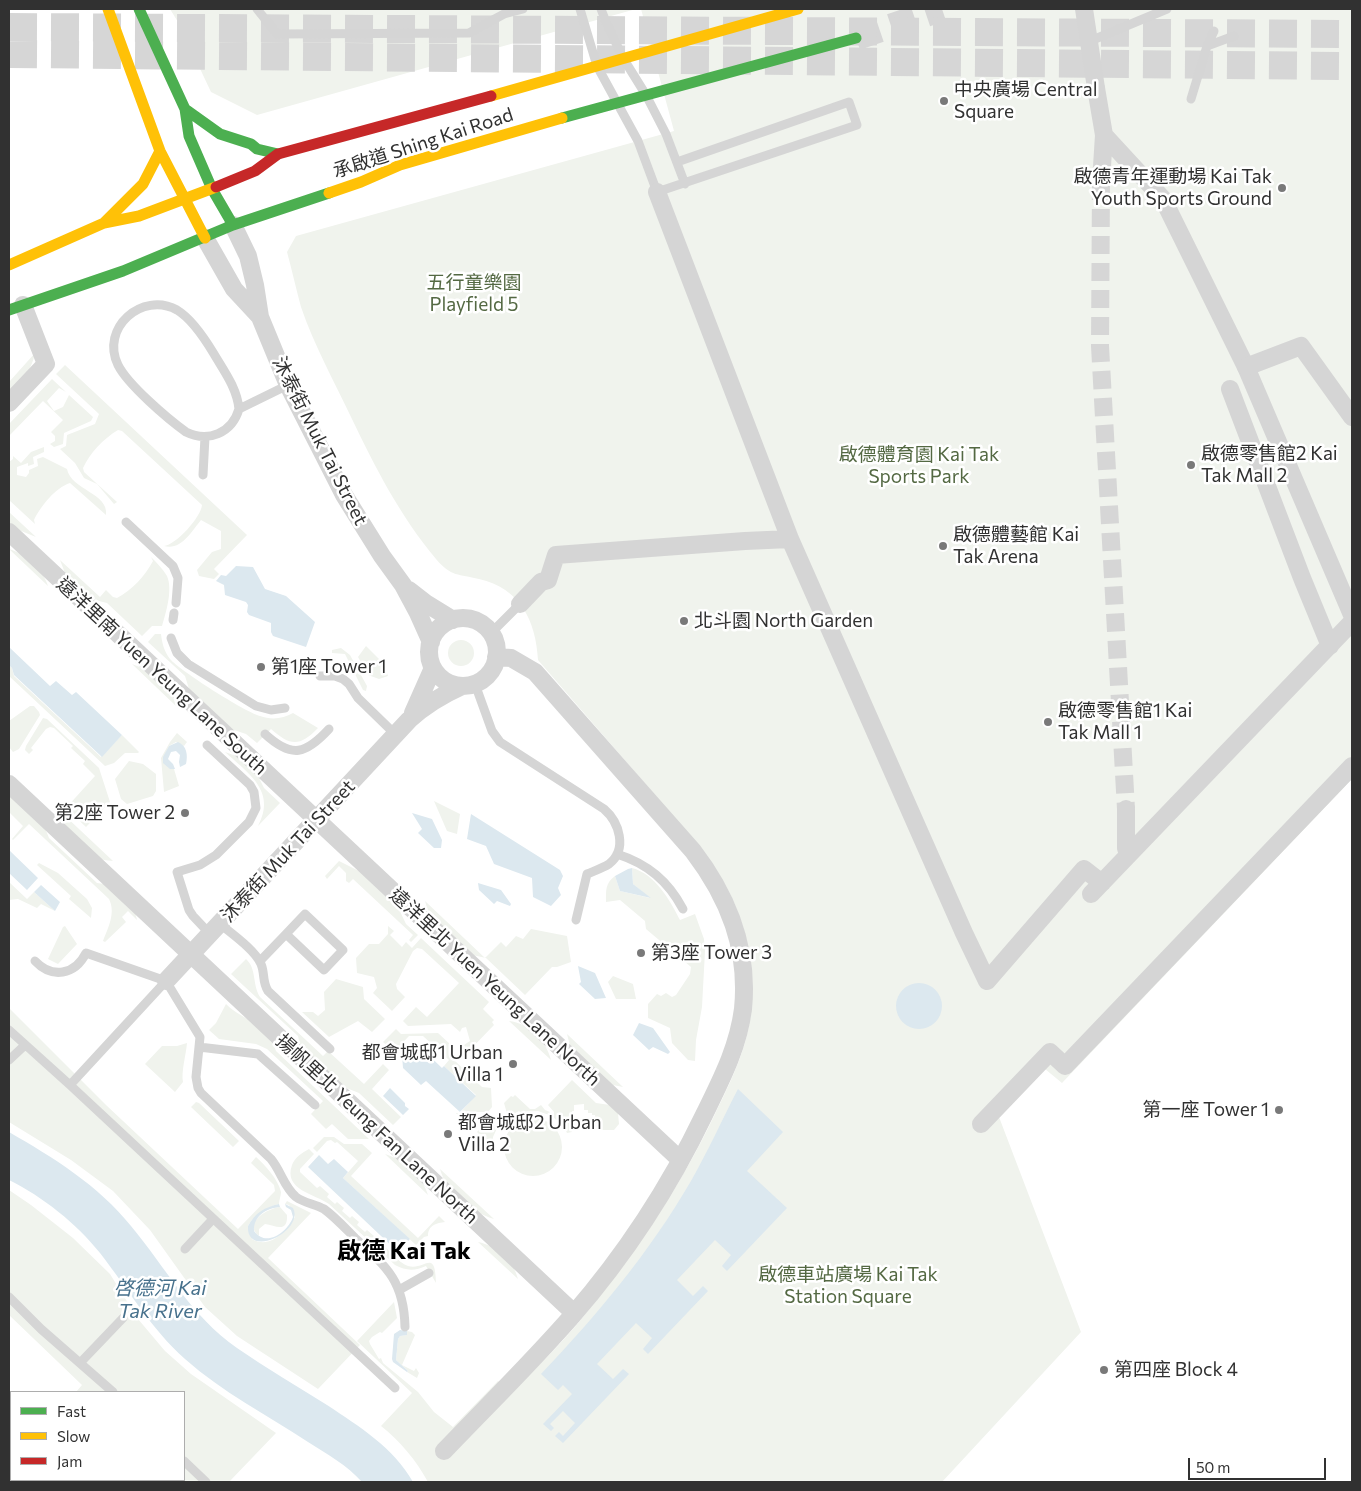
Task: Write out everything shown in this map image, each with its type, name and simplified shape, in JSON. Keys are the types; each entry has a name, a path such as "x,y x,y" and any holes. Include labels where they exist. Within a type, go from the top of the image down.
{"main road":[{"path":"108,9 160,150 204,238"},
{"path":"139,9 185,109 189,136 212,189 233,225"},
{"name":"承啟道 Shing Kai Road","path":"9,264 104,223 139,216 212,189 255,171 278,154 657,50 798,9"},
{"name":"承啟道 Shing Kai Road","path":"16,307 123,271 233,225 361,182 400,165 616,103 856,38"},
{"path":"185,109 220,134 251,144 257,149 278,154"},
{"path":"104,223 139,188 149,174 160,150"}],"street":[{"path":"1084,9 1104,135 1101,182"},
{"path":"1104,135 1163,199 1246,367 1352,615"},
{"path":"657,192 790,539 987,981 1084,869 1096,889 1352,622"},
{"name":"沐泰街 Muk Tai Street","path":"233,225 248,256 260,317 288,385 344,495 403,585 431,642 430,658 434,668 409,720"},
{"name":"沐泰街 Muk Tai Street","path":"204,238 234,289 260,317"},
{"path":"9,403 46,364 40,348 16,307"},
{"path":"1246,367 1301,346 1352,417"},
{"path":"1230,389 1330,646"},
{"name":"遠洋里南 Yuen Yeung Lane South","path":"9,532 316,820"},
{"path":"520,604 541,582 548,580 556,555 790,539"},
{"name":"沐泰街 Muk Tai Street","path":"403,585 427,604 453,620 465,618 476,621 491,633"},
{"path":"431,642 441,626 453,620"},
{"path":"444,1450 569,1308 618,1259 660,1197 685,1154 733,1054 739,1032 743,992 742,961 731,914 708,870 535,672 511,658 496,657 495,641 491,633"},
{"name":"沐泰街 Muk Tai Street","path":"166,981 409,720 439,696 486,677 492,669 496,657"},
{"path":"434,668 445,681 468,684"},
{"path":"981,1124 1050,1052 1065,1066 1352,766"},
{"name":"揚帆里北 Yeung Fan Lane North","path":"9,784 569,1308"},
{"path":"1126,809 1126,848 1128,855"},
{"name":"遠洋里北 Yuen Yeung Lane North","path":"316,820 675,1154"}],"lane":[{"path":"257,9 277,34 470,33 504,14 523,9"},
{"path":"580,9 597,66 642,148 657,192 857,125 849,102 676,162"},
{"path":"601,9 623,58 646,95 666,134 684,184"},
{"path":"1095,39 1167,9"},
{"path":"1190,100 1207,46 1214,32"},
{"path":"1207,46 1234,36"},
{"path":"156,305 178,310 202,336 223,368 238,398 239,409 234,421 224,431 212,436 192,435 178,426 143,394 119,367 114,352 114,344 118,328 127,315 140,307 156,305"},
{"path":"239,409 288,385"},
{"path":"203,475 205,437"},
{"path":"126,522 173,566 178,578 176,603"},
{"path":"491,633 520,604"},
{"path":"172,638 173,646 181,659 256,706 271,710 285,708"},
{"path":"320,676 336,676 349,684 356,700 396,735"},
{"path":"468,684 492,731 500,742 604,809 610,814 617,827 619,835 617,854 608,864 587,874 576,920"},
{"path":"265,734 281,748 296,751 311,746 329,729"},
{"path":"207,745 250,785 256,800 256,808 249,822 216,855 200,865 177,872 189,910 198,922 215,929 256,955 260,961 264,983 268,991 330,1049"},
{"path":"617,854 637,862 656,873 667,884 683,909"},
{"path":"260,961 305,914 343,950 324,970 286,934"},
{"path":"35,961 48,971 63,972 77,966 86,953 166,981 200,1037 196,1077 200,1093 270,1159 280,1170 285,1184 295,1195 324,1210 382,1262 399,1290 405,1327"},
{"path":"70,1085 166,981"},
{"path":"9,1030 24,1046 70,1085 395,1388"},
{"path":"9,1060 24,1046"},
{"path":"199,1047 258,1054 315,1105"},
{"path":"186,1249 213,1219"},
{"path":"399,1290 429,1273"},
{"path":"9,1297 41,1329 112,1391"},
{"path":"80,1363 123,1318"},
{"path":"185,1462 206,1482"}],"green space":[{"path":"170,9 636,9 257,115 211,92"},
{"name":"啟德體育園 Kai Tak Sports Park","path":"641,9 1352,9 1352,779 1062,1083 1045,1069 999,1117 1081,1332 942,1482 428,1482 407,1451 381,1426 412,1393 357,1341 394,1302 397,1318 382,1333 380,1332 372,1337 369,1341 370,1344 383,1363 418,1392 434,1412 453,1427 498,1381 511,1393 554,1349 599,1298 636,1248 670,1197 701,1142 727,1089 738,1064 749,1026 752,989 748,945 735,904 725,884 700,847 538,660 534,632 523,608 515,598 493,583 456,574 446,569 411,526 379,473 318,349 301,307 287,252 296,236 674,131"},
{"path":"35,353 22,381 9,395 9,382"},
{"path":"65,365 247,535 214,569 219,574 214,579 199,576 197,570 212,552 221,549 221,531 201,520 181,543 176,546 164,546 175,541 187,530 201,510 202,505 122,431 118,430 102,442 89,457 83,468 84,472 117,502 114,504 97,484 84,478 75,463 60,449 66,446 67,435 95,424 99,414 56,374"},
{"path":"52,379 66,392 59,388 47,401 54,411 63,407 69,395 93,417 91,421 64,433 63,444 54,447 50,444 55,441 55,436 51,432 63,420 43,401 9,436 9,424"},
{"path":"44,447 44,452 33,457 34,464 28,466 28,463 17,467 17,475 26,477 29,470 38,466 37,459 43,457 67,469 75,482 102,501 106,515 70,483 64,485 49,498 34,520 35,524 9,500 9,462 13,459 13,456 21,463 31,452"},
{"path":"9,512 36,537 9,526"},
{"path":"9,549 21,554 33,563 46,580 48,586"},
{"path":"151,557 167,576 169,594 162,626 152,626 142,636 107,603 87,598 68,581 60,560 100,597 106,590 113,597 117,598 133,587 142,577 153,561"},
{"path":"155,634 161,634 166,653 170,659 198,681 227,699 252,713 268,718 281,718 293,713 318,728 306,739 295,742 284,739 271,729 257,743 246,734 225,727 190,692 185,676 148,642"},
{"path":"461,640 470,644 474,653 470,662 461,666 452,662 448,653 452,644"},
{"path":"366,646 384,664 388,676 379,679 368,675 358,657"},
{"path":"341,648 350,655 367,686 366,691 363,690 345,654 332,653 332,650"},
{"path":"132,664 142,668 172,694 176,706"},
{"path":"9,665 14,676 101,757 122,735 139,752 125,753 114,763 105,766 9,676"},
{"path":"30,706 34,706 40,715 19,749 13,752 9,747 9,721"},
{"path":"43,718 47,719 99,768 110,802 86,827 66,808 95,776 83,764 85,761 71,748 73,746 54,728 50,727 46,729 31,748 33,750 29,754 25,750"},
{"path":"177,733 187,742 184,746 176,742 169,746 163,759 174,769 179,786 164,792 161,758"},
{"path":"225,752 239,757 256,772 264,788 280,803 258,826 263,814 264,803 262,793 251,775"},
{"path":"129,761 143,764 156,774 156,791 153,796 127,804 121,799 115,779"},
{"path":"9,794 45,828 49,838 97,883 104,884 135,912 137,920 128,911 122,917 126,922 105,942 103,941 109,926 112,910 109,899 29,824 12,839 23,826 9,812"},
{"path":"434,801 460,814 457,834 447,831"},
{"path":"62,813 113,861 94,857 63,823"},
{"path":"339,861 363,873 396,903 406,924 418,935 411,942 409,940 413,935 353,879 349,883 346,881 346,873 339,866 327,879 325,876"},
{"path":"39,863 58,873 87,899 92,908 91,918 69,899 71,896 37,865"},
{"path":"632,868 640,871 655,882 672,904 680,920 695,914 704,939 702,1007 696,1040 695,1061 688,1060 672,1043 670,1028 648,1018 648,1004 657,994 661,996 666,993 672,997 676,995 690,974 691,967 646,929 645,921 620,900 606,902 608,884 615,876 620,891 650,898 633,884"},
{"path":"9,882 27,899 34,892 55,911 41,904 37,908 18,899 9,900"},
{"path":"425,901 485,958 468,954 429,915"},
{"path":"65,926 77,944 58,964 48,959"},
{"path":"388,926 394,931 390,935 402,947 406,942 412,948 421,938 489,1002 483,1009 494,1020 492,1022 494,1025 468,1052 464,1045 470,1041 466,1027 462,1028 460,1032 451,1024 408,1026 403,1021 416,1007 427,1017 459,983 422,949 417,948 413,951 396,984 397,989 405,997 392,1011 373,993 377,988 374,977 357,973 356,958 369,944 379,944 388,934"},
{"path":"531,929 567,936 571,962 552,967 525,995 485,958 501,942 506,947 516,936 523,939"},
{"path":"246,959 252,967 260,997 323,1056 328,1051 364,1084 383,1064 389,1070 372,1089 401,1117 393,1125 359,1093 344,1087 300,1045 298,1036 231,974"},
{"path":"613,976 633,984 636,999 616,999 608,982"},
{"path":"336,979 363,987 364,999 385,1019 372,1032 358,1021 329,1037 302,1012 313,1012 318,1016 325,1010 324,992"},
{"path":"226,1004 261,1028 272,1041 276,1051 369,1139 348,1139 332,1124 326,1129 311,1114 323,1101 267,1049 256,1044 219,1039 209,1030 216,1023"},
{"path":"9,1008 106,1105 238,1229 275,1191 274,1185 251,1163 256,1157 260,1160 274,1177 281,1194 279,1204 261,1212 248,1226 252,1239 265,1242 272,1240 282,1233 295,1217 289,1205 285,1204 287,1201 311,1213 268,1258 360,1345 318,1389 237,1336 205,1307 150,1230 113,1191 71,1160 9,1122"},
{"path":"509,1021 523,1025 536,1034 541,1039 551,1060"},
{"path":"396,1029 401,1034 438,1033 451,1045 452,1058 482,1087 491,1088 492,1107 488,1112 469,1112 461,1120 456,1113 460,1113 476,1095 444,1066 449,1060 423,1036 409,1036 394,1052 383,1042"},
{"path":"567,1034 623,1087 613,1085 571,1050"},
{"path":"187,1043 183,1082 175,1092 145,1064 162,1046 177,1046"},
{"path":"572,1080 596,1103 610,1105 618,1113 619,1124 614,1130 597,1130 595,1115 588,1113 588,1110 584,1110 584,1104 574,1105 574,1111 572,1111 574,1124 571,1125 572,1132 567,1133 564,1127 553,1117 554,1112 548,1105"},
{"path":"515,1095 530,1109 535,1109 541,1105 550,1112 549,1115 538,1111 519,1111 508,1117 504,1103 511,1096"},
{"path":"196,1102 239,1141 233,1147 191,1107"},
{"path":"533,1118 549,1123 557,1131 562,1147 557,1163 549,1171 533,1176 517,1171 509,1163 504,1147 509,1131 517,1123"},
{"path":"484,1124 498,1126 493,1137 492,1149 477,1132"},
{"path":"324,1137 334,1137 344,1144 362,1144 372,1153 351,1176 418,1238 439,1216 445,1222 431,1227 428,1236 424,1237 416,1245 343,1178 358,1161 337,1142 335,1143 331,1140 327,1141 317,1152 313,1148"},
{"path":"309,1149 314,1154 300,1169 300,1172 317,1188 320,1186 329,1194 327,1197 335,1204 337,1202 344,1208 342,1211 350,1218 352,1216 359,1222 357,1225 365,1232 367,1230 374,1236 372,1239 380,1247 383,1245 401,1262 414,1267 431,1263 434,1266 436,1283 426,1266 410,1270 395,1265 329,1204 296,1186 290,1173 293,1162"},
{"path":"385,1154 399,1160 411,1169 421,1181 428,1195"},
{"path":"440,1169 494,1219 476,1211 460,1200 448,1186"},
{"path":"9,1190 73,1238 110,1274 138,1319 165,1351 191,1374 276,1433 229,1482 169,1482 168,1481 185,1481 185,1391 77,1391 82,1385 9,1315"},
{"path":"280,1207 287,1215 286,1224 277,1227 265,1224 259,1229 259,1236 253,1226 255,1221 269,1210"},
{"path":"478,1242 498,1250 508,1260 518,1279"},
{"path":"407,1331 415,1335 402,1365 414,1371 416,1368 419,1373 417,1378 407,1372 396,1360 398,1339 400,1336 407,1335"}],"water":[{"path":"236,566 253,567 265,589 286,596 315,622 306,647 273,636 271,623 249,615 246,602 225,595 224,585 216,581 221,575 226,576"},
{"path":"9,647 50,686 56,681 72,695 76,692 122,735 102,757 14,675 9,665"},
{"path":"178,742 186,751 186,764 180,767 180,755 176,751 171,752 168,759 175,769 170,769 163,763 163,757 169,746"},
{"path":"412,813 432,819 442,840 441,848 434,848 418,833 422,829"},
{"path":"471,814 560,870 563,876 558,888 561,895 551,906 533,897 532,878 494,864 486,846 467,839"},
{"path":"9,850 38,878 27,890 9,873"},
{"path":"632,868 633,884 651,898 620,891 615,876"},
{"path":"478,883 501,890 511,904 510,906 497,901 494,904 479,890"},
{"path":"41,885 60,902 55,911 34,892"},
{"path":"578,966 595,973 606,998 595,999 579,984 581,982"},
{"path":"914,983 924,983 936,989 941,997 941,1015 936,1023 928,1028 914,1029 906,1026 899,1019 896,1011 896,1001 899,993 906,986"},
{"path":"639,1023 653,1028 670,1052 668,1054 653,1047 649,1050 633,1035"},
{"path":"415,1042 442,1068 444,1066 476,1096 460,1112 426,1081 421,1085 403,1068 402,1055"},
{"path":"390,1088 409,1109 403,1115 383,1096"},
{"path":"738,1089 783,1132 747,1171 787,1208 727,1271 722,1266 731,1255 715,1240 677,1280 693,1296 703,1286 708,1291 648,1354 643,1349 652,1338 636,1323 597,1364 613,1379 623,1369 629,1374 563,1443 555,1436 559,1432 563,1436 575,1423 563,1411 550,1424 554,1428 551,1431 543,1424 572,1394 563,1385 558,1390 541,1374 583,1329 622,1282 658,1233 691,1181"},
{"name":"啓德河 Kai Tak River","path":"9,1132 59,1162 90,1185 118,1211 192,1306 221,1335 237,1348 327,1405 375,1439 396,1458 413,1482 362,1482 337,1460 229,1393 185,1359 161,1335 91,1242 70,1221 34,1194 9,1180"},
{"path":"319,1155 328,1164 334,1159 348,1172 343,1178 410,1239 398,1252 308,1167"},
{"path":"279,1204 280,1207 270,1209 258,1217 254,1231 264,1238 270,1238 282,1233 293,1217 291,1210 285,1204 293,1208 294,1217 291,1225 284,1233 274,1238 256,1241 250,1236 248,1226 251,1221 261,1211"},
{"path":"400,1330 407,1331 407,1335 400,1336 398,1339 396,1360 407,1372 393,1362 392,1359 394,1334"}],"tunnel":[{"path":"856,38 942,9"},
{"path":"9,27 1352,34"},
{"path":"9,54 1352,66"},
{"path":"1101,182 1100,346 1126,809"}],"traffic: fast":[{"path":"139,9 185,109 189,136 212,189 233,225"},
{"path":"562,118 856,38"},
{"path":"185,109 220,134 251,144 257,149 278,154"},
{"path":"9,310 123,271 233,225 329,193"}],"traffic: slow":[{"path":"108,9 160,151 205,238"},
{"path":"491,96 798,9"},
{"path":"329,193 361,182 400,165 562,118"},
{"path":"104,223 143,184 160,151"},
{"path":"9,265 104,223 139,216 216,187"}],"traffic: jam":[{"path":"216,187 255,171 278,154 491,96"}],"place":[{"name":"中央廣場 Central Square","path":"944,101"},
{"name":"啟德青年運動場 Kai Tak Youth Sports Ground","path":"1282,188"},
{"name":"啟德零售館2 Kai Tak Mall 2","path":"1191,465"},
{"name":"啟德體藝館 Kai Tak Arena","path":"943,546"},
{"name":"北斗園 North Garden","path":"684,621"},
{"name":"第1座 Tower 1","path":"261,667"},
{"name":"啟德零售館1 Kai Tak Mall 1","path":"1048,722"},
{"name":"第2座 Tower 2","path":"185,813"},
{"name":"第3座 Tower 3","path":"641,953"},
{"name":"都會城邸1 Urban Villa 1","path":"513,1064"},
{"name":"第一座 Tower 1","path":"1279,1110"},
{"name":"都會城邸2 Urban Villa 2","path":"448,1134"},
{"name":"第四座 Block 4","path":"1104,1370"}],"district":[{"name":"啟德 Kai Tak","path":"404,1251"}],"park label":[{"name":"五行童樂園 Playfield 5","path":"474,294"},
{"name":"啟德車站廣場 Kai Tak Station Square","path":"848,1286"}]}
